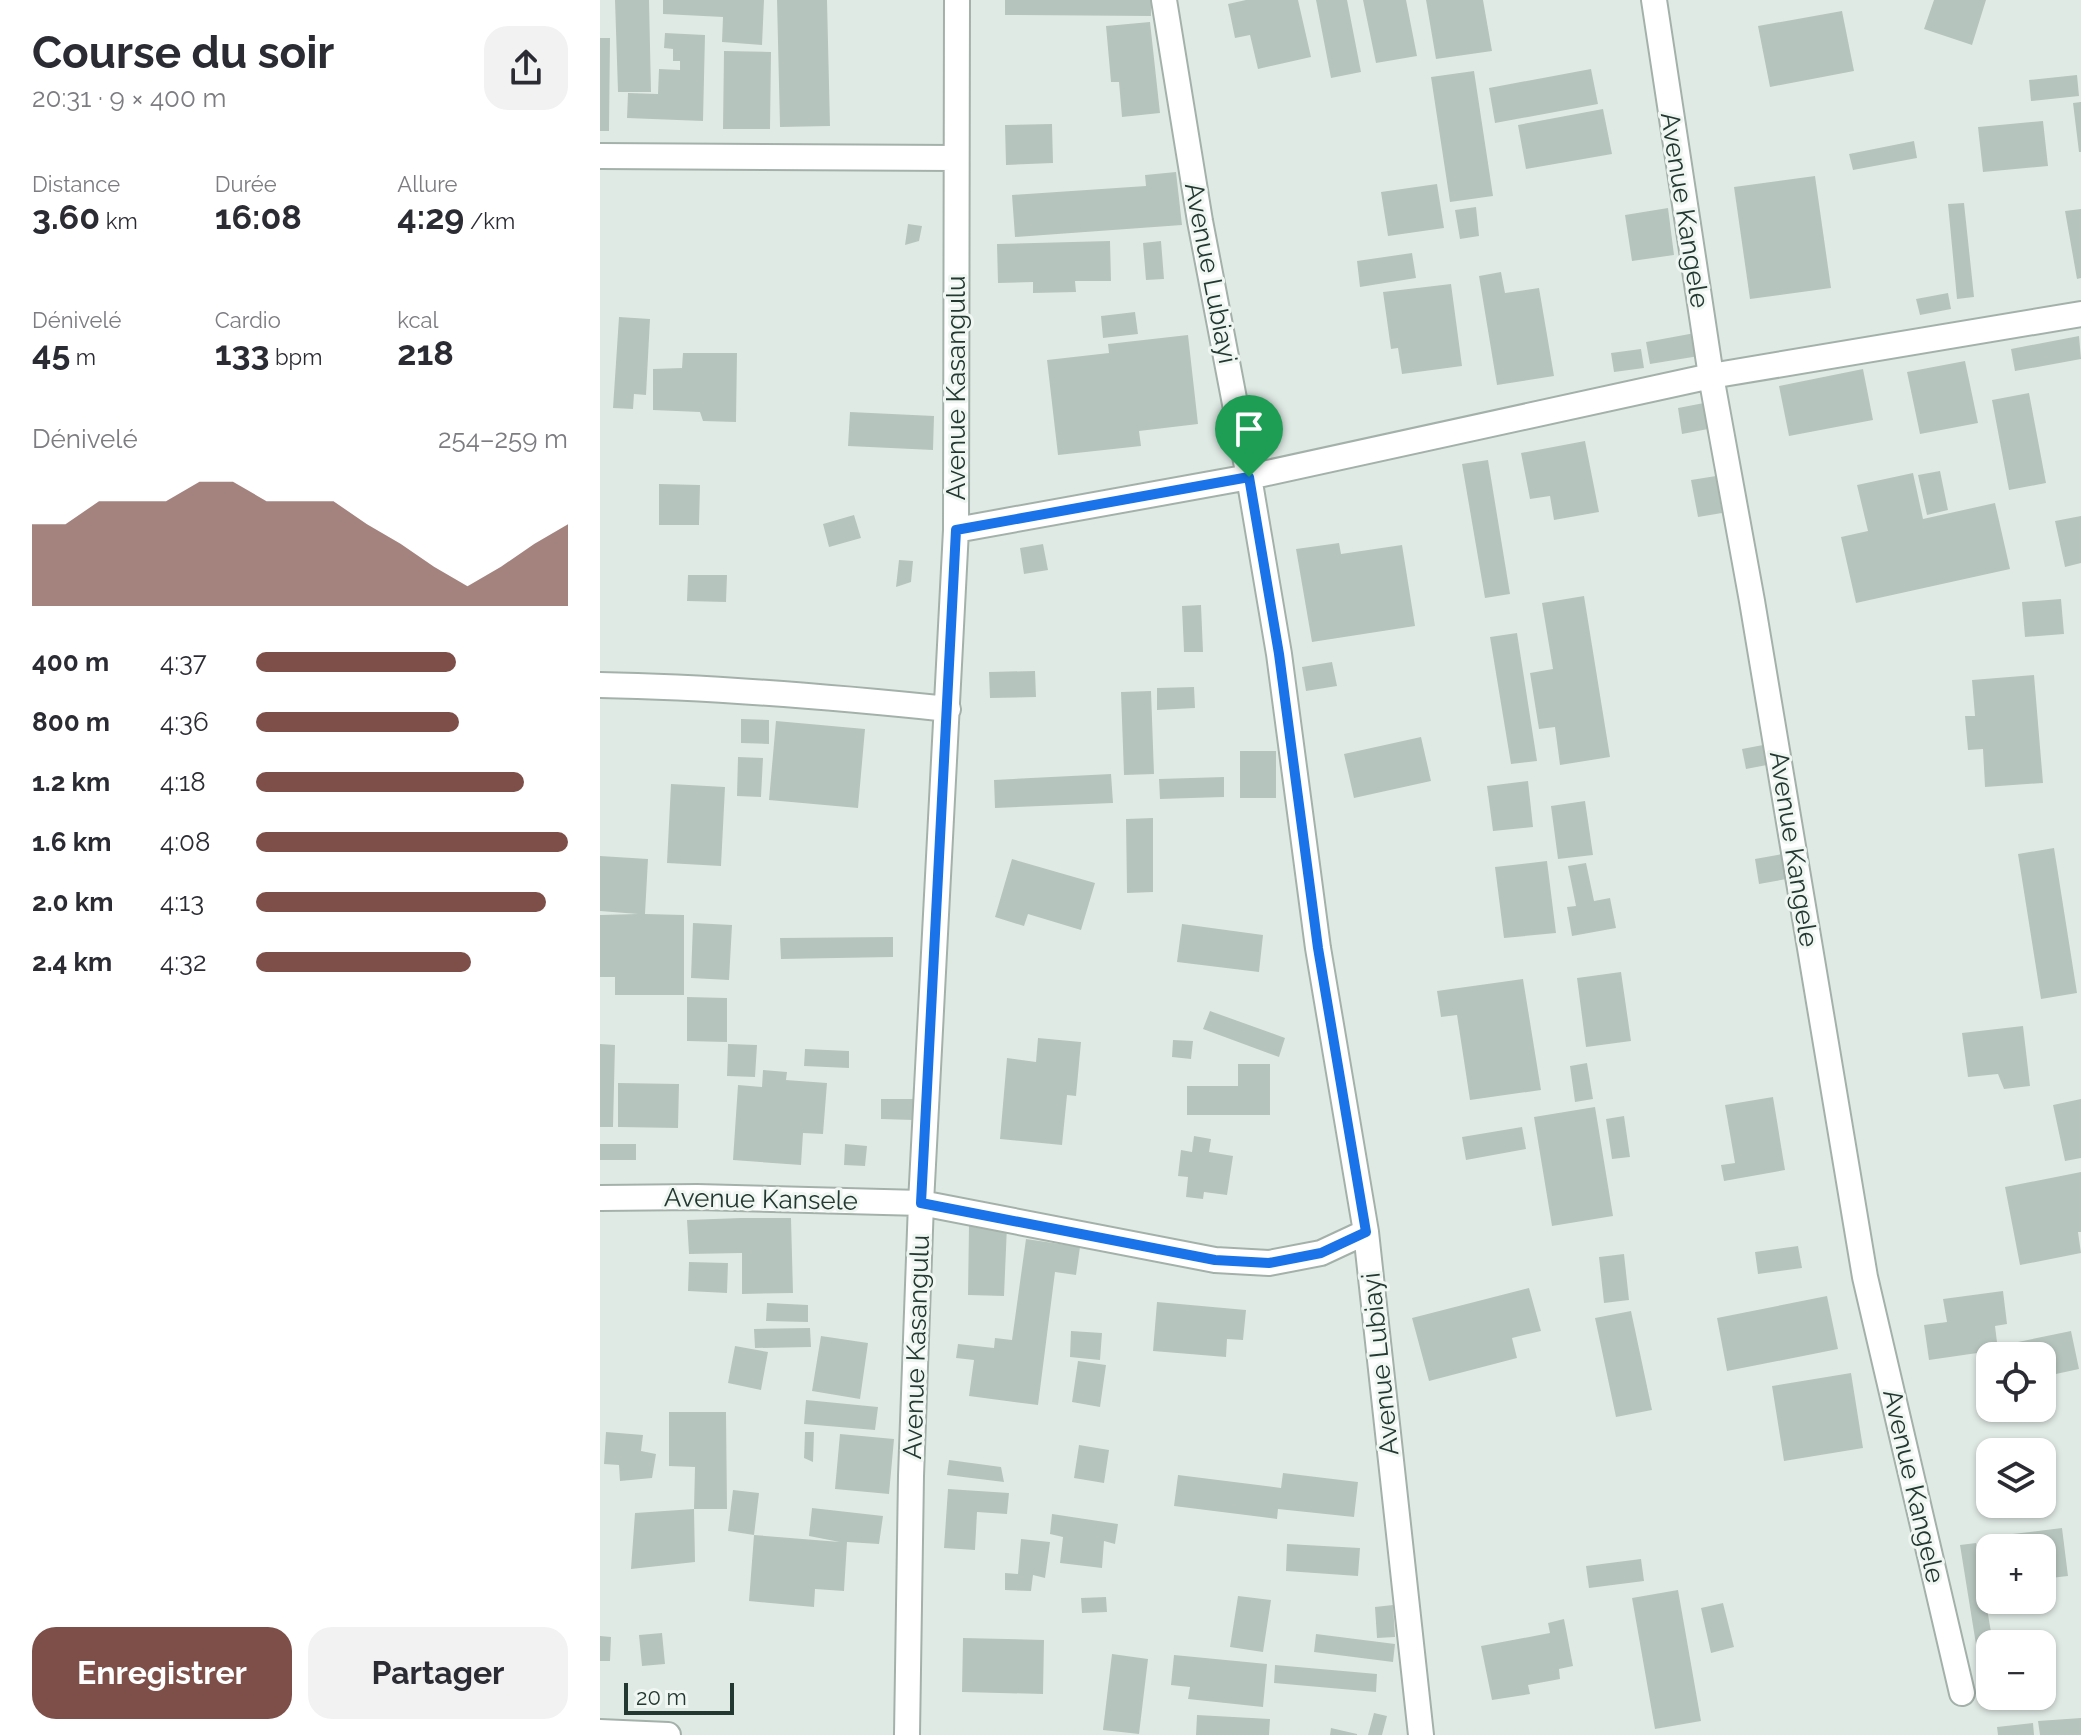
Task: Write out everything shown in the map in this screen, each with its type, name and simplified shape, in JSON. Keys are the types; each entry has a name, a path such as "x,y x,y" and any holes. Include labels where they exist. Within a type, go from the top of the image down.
{"street":[{"name":"Avenue Kasangulu","path":"907,1735 911,1476 921,1203 956,530 957,0"},
{"name":"Avenue Lubiayi","path":"1164,0 1200,221 1279,654 1318,948 1366,1232 1421,1735"},
{"name":"Avenue Kangele","path":"1654,0 1711,376 1755,616 1865,1277 1962,1693"},
{"path":"600,156 956,158"},
{"path":"956,530 1249,477 1711,376 2081,314"},
{"path":"600,685 822,696 948,709"},
{"name":"Avenue Kansele","path":"600,1198 697,1197 921,1203 1215,1260 1269,1263 1321,1253 1366,1232"},
{"path":"600,1732 668,1735"}],"building":[{"path":"615,0 649,0 651,92 618,92"},
{"path":"663,0 764,0 762,45 722,42 723,17 663,14"},
{"path":"777,0 827,0 830,126 780,127"},
{"path":"1005,0 1151,0 1151,16 1005,15"},
{"path":"1246,0 1298,0 1311,57 1258,69 1250,35 1235,38 1228,4"},
{"path":"1316,0 1347,0 1361,72 1331,78"},
{"path":"1363,0 1406,0 1417,56 1376,63"},
{"path":"1426,0 1483,0 1492,51 1436,59"},
{"path":"1934,0 1986,0 1972,45 1924,29"},
{"path":"1842,11 1854,71 1770,87 1758,26"},
{"path":"1150,22 1160,113 1122,117 1119,82 1111,82 1106,26"},
{"path":"665,33 705,35 703,121 627,118 628,93 658,94 659,69 680,70 680,61 673,61 673,49 664,48"},
{"path":"600,38 610,38 609,131 600,131"},
{"path":"724,51 771,52 770,129 723,129"},
{"path":"1591,69 1598,104 1495,123 1489,88"},
{"path":"1474,71 1493,196 1450,202 1431,77"},
{"path":"2077,75 2079,96 2031,101 2029,80"},
{"path":"2081,102 2081,152 2079,152 2073,103"},
{"path":"1603,109 1612,154 1526,169 1518,125"},
{"path":"2043,121 2048,166 1983,172 1978,127"},
{"path":"1052,124 1053,163 1006,165 1005,125"},
{"path":"1914,141 1917,158 1853,170 1849,154"},
{"path":"1176,172 1182,225 1015,237 1012,195 1146,186 1145,175"},
{"path":"1815,176 1831,288 1750,299 1734,187"},
{"path":"1437,184 1444,228 1388,236 1381,192"},
{"path":"1964,203 1974,297 1957,299 1948,204"},
{"path":"1476,207 1479,236 1460,239 1455,210"},
{"path":"1668,208 1674,255 1632,261 1625,215"},
{"path":"2081,209 2081,278 2077,279 2065,211"},
{"path":"908,224 922,226 919,241 905,245"},
{"path":"1110,241 1111,281 1075,281 1076,292 1033,293 1033,282 998,283 997,244"},
{"path":"1161,241 1164,279 1146,280 1143,243"},
{"path":"1412,253 1416,278 1360,287 1357,261"},
{"path":"1501,272 1505,293 1539,288 1554,376 1497,385 1479,276"},
{"path":"1451,284 1462,366 1402,374 1398,348 1391,349 1383,292"},
{"path":"1948,293 1951,309 1920,315 1916,299"},
{"path":"1135,312 1138,334 1103,338 1101,316"},
{"path":"619,317 650,319 646,395 634,394 633,409 613,408"},
{"path":"1695,333 1699,356 1650,364 1646,342"},
{"path":"1188,335 1198,424 1139,431 1141,446 1058,455 1047,360 1109,353 1108,344"},
{"path":"2079,336 2081,359 2015,371 2011,349"},
{"path":"1641,349 1644,368 1614,372 1611,353"},
{"path":"683,353 737,353 736,422 703,421 700,412 653,410 653,369 682,368"},
{"path":"1965,361 1978,423 1920,434 1907,372"},
{"path":"1863,369 1873,420 1789,436 1779,386"},
{"path":"2029,393 2046,483 2009,490 1992,400"},
{"path":"1704,403 1708,429 1682,434 1678,408"},
{"path":"850,412 934,416 933,450 848,446"},
{"path":"1585,441 1599,512 1554,520 1550,496 1530,499 1521,453"},
{"path":"1488,460 1510,594 1485,598 1462,464"},
{"path":"1940,471 1948,510 1927,515 1918,475"},
{"path":"1913,473 1923,519 1995,503 2010,569 1856,603 1841,537 1868,531 1857,485"},
{"path":"1716,476 1722,513 1698,517 1691,480"},
{"path":"659,484 700,485 699,525 659,525"},
{"path":"854,515 861,538 829,547 823,524"},
{"path":"2081,516 2081,563 2065,567 2055,521"},
{"path":"1339,543 1341,554 1402,545 1415,626 1312,642 1296,549"},
{"path":"1043,544 1048,570 1024,574 1020,548"},
{"path":"899,560 913,561 911,582 896,587"},
{"path":"688,575 727,575 726,602 687,601"},
{"path":"1584,596 1610,757 1560,765 1555,727 1539,729 1530,673 1553,669 1542,603"},
{"path":"2061,599 2064,634 2025,637 2022,602"},
{"path":"1201,605 1203,652 1184,652 1182,606"},
{"path":"1517,633 1537,761 1511,764 1490,637"},
{"path":"1332,662 1337,686 1306,691 1302,667"},
{"path":"1035,671 1036,697 990,698 989,672"},
{"path":"2034,675 2043,783 1985,787 1983,749 1968,750 1965,716 1975,716 1972,680"},
{"path":"1194,687 1195,708 1157,710 1157,688"},
{"path":"1151,691 1154,774 1124,775 1121,692"},
{"path":"741,719 769,720 769,744 741,743"},
{"path":"776,721 865,729 858,808 769,800"},
{"path":"1421,737 1431,781 1354,798 1344,754"},
{"path":"1763,745 1767,765 1746,769 1742,749"},
{"path":"1240,751 1276,751 1276,798 1240,798"},
{"path":"738,757 763,758 761,797 737,796"},
{"path":"1111,774 1113,803 995,808 994,780"},
{"path":"1224,777 1224,797 1160,799 1159,779"},
{"path":"1528,781 1533,827 1493,831 1487,786"},
{"path":"671,784 725,787 721,866 667,863"},
{"path":"1585,801 1593,855 1558,859 1551,806"},
{"path":"1153,818 1153,892 1127,893 1126,819"},
{"path":"2054,848 2077,993 2041,999 2018,854"},
{"path":"1788,853 1792,878 1759,884 1755,859"},
{"path":"600,856 648,859 645,914 684,915 684,995 615,995 615,977 600,977 600,915 638,914 600,911"},
{"path":"1012,859 1095,883 1081,930 1028,914 1024,926 995,917"},
{"path":"1547,861 1556,933 1504,938 1495,867"},
{"path":"1586,863 1594,901 1610,898 1616,928 1572,936 1567,907 1576,906 1568,866"},
{"path":"693,923 732,925 729,980 691,978"},
{"path":"1182,924 1263,935 1259,972 1177,962"},
{"path":"893,937 893,957 781,959 780,938"},
{"path":"1621,972 1631,1041 1586,1047 1577,978"},
{"path":"1523,979 1541,1090 1470,1100 1457,1015 1441,1017 1437,991"},
{"path":"687,997 727,998 727,1042 687,1041"},
{"path":"1210,1011 1285,1038 1279,1057 1203,1029"},
{"path":"2023,1026 2030,1086 2004,1089 1998,1074 1968,1077 1962,1033"},
{"path":"1038,1038 1081,1042 1076,1096 1067,1095 1062,1145 1000,1139 1007,1058 1036,1062"},
{"path":"1173,1040 1193,1041 1191,1059 1172,1057"},
{"path":"600,1044 615,1045 613,1127 600,1127"},
{"path":"728,1044 757,1045 755,1077 727,1076"},
{"path":"805,1049 849,1051 849,1068 804,1066"},
{"path":"1587,1063 1593,1099 1575,1102 1570,1066"},
{"path":"1238,1064 1270,1064 1270,1115 1187,1115 1187,1086 1238,1086"},
{"path":"763,1070 787,1072 786,1080 827,1083 823,1134 803,1133 801,1165 733,1160 738,1085 762,1087"},
{"path":"618,1083 679,1084 678,1128 618,1127"},
{"path":"1773,1097 1785,1170 1724,1181 1721,1165 1735,1163 1725,1105"},
{"path":"881,1099 914,1099 913,1120 881,1119"},
{"path":"2081,1099 2081,1158 2065,1161 2053,1105"},
{"path":"1595,1107 1613,1216 1552,1226 1534,1117"},
{"path":"1624,1116 1630,1157 1612,1159 1606,1119"},
{"path":"1522,1127 1526,1149 1466,1160 1462,1137"},
{"path":"1194,1136 1211,1139 1209,1152 1233,1156 1227,1195 1204,1192 1203,1199 1186,1197 1188,1177 1178,1176 1181,1150 1192,1152"},
{"path":"600,1144 636,1144 636,1160 600,1160"},
{"path":"845,1144 867,1146 865,1166 844,1165"},
{"path":"2081,1172 2081,1232 2078,1232 2081,1253 2020,1265 2005,1187"},
{"path":"791,1218 793,1293 742,1294 742,1253 689,1254 687,1220"},
{"path":"969,1225 1007,1226 1004,1296 968,1295"},
{"path":"1026,1239 1080,1247 1076,1275 1055,1272 1038,1405 969,1396 974,1360 956,1358 958,1344 994,1348 995,1338 1012,1340"},
{"path":"1798,1246 1802,1268 1758,1274 1755,1252"},
{"path":"1624,1254 1629,1300 1604,1303 1599,1257"},
{"path":"689,1262 728,1263 727,1293 688,1291"},
{"path":"1529,1288 1541,1331 1512,1338 1517,1358 1429,1381 1412,1318"},
{"path":"2003,1291 2007,1324 1995,1326 1997,1342 1976,1342 1976,1353 1929,1360 1924,1325 1947,1322 1943,1299"},
{"path":"1827,1296 1838,1349 1727,1371 1717,1318"},
{"path":"1157,1302 1246,1310 1243,1340 1227,1339 1226,1357 1153,1351"},
{"path":"767,1303 808,1305 808,1322 766,1321"},
{"path":"1631,1311 1652,1410 1616,1417 1595,1318"},
{"path":"810,1328 811,1347 755,1348 754,1329"},
{"path":"1071,1331 1102,1333 1100,1360 1070,1357"},
{"path":"2071,1331 2079,1369 2056,1374 2056,1342 2018,1342"},
{"path":"821,1336 868,1343 860,1399 812,1391"},
{"path":"735,1346 768,1352 761,1390 728,1383"},
{"path":"1078,1361 1106,1365 1100,1407 1072,1402"},
{"path":"1851,1373 1863,1448 1784,1461 1772,1386"},
{"path":"806,1400 878,1407 875,1430 804,1424"},
{"path":"669,1412 726,1412 727,1509 694,1509 695,1467 669,1466"},
{"path":"606,1432 643,1435 641,1451 656,1454 652,1478 620,1481 619,1465 604,1464"},
{"path":"805,1432 814,1432 813,1462 804,1458"},
{"path":"840,1434 894,1439 889,1494 835,1489"},
{"path":"1079,1445 1109,1450 1104,1483 1074,1478"},
{"path":"949,1460 1001,1467 1004,1482 947,1475"},
{"path":"1283,1473 1358,1482 1354,1517 1278,1509 1277,1519 1174,1506 1178,1475 1281,1488"},
{"path":"948,1489 1009,1493 1007,1514 977,1512 975,1550 944,1548"},
{"path":"733,1490 759,1493 754,1535 728,1531"},
{"path":"812,1508 883,1516 879,1544 847,1542 844,1591 815,1589 814,1607 749,1601 754,1535 840,1542 809,1536"},
{"path":"694,1509 695,1562 631,1569 635,1513"},
{"path":"1052,1514 1118,1524 1115,1544 1104,1541 1102,1568 1060,1563 1063,1537 1050,1534"},
{"path":"2062,1528 2068,1576 2056,1577 2056,1534 2013,1534"},
{"path":"1021,1539 1050,1542 1045,1578 1033,1575 1031,1591 1005,1590 1005,1573 1018,1574"},
{"path":"1976,1543 1976,1614 1988,1614 1991,1630 1976,1630 1976,1644 1960,1545"},
{"path":"1287,1544 1360,1548 1358,1576 1286,1571"},
{"path":"1641,1559 1644,1581 1589,1588 1586,1566"},
{"path":"1678,1590 1701,1721 1655,1729 1632,1598"},
{"path":"1238,1596 1271,1600 1263,1652 1230,1647"},
{"path":"1106,1597 1107,1612 1082,1613 1081,1598"},
{"path":"1723,1603 1734,1647 1711,1653 1701,1608"},
{"path":"1393,1605 1395,1637 1377,1638 1375,1607"},
{"path":"1564,1619 1573,1666 1559,1669 1560,1679 1528,1685 1530,1694 1492,1700 1481,1646 1550,1633 1548,1623"},
{"path":"662,1633 665,1664 642,1666 639,1635"},
{"path":"1316,1634 1395,1644 1393,1662 1314,1652"},
{"path":"600,1636 611,1637 610,1661 600,1661"},
{"path":"963,1638 1044,1640 1043,1694 962,1692"},
{"path":"1112,1654 1148,1659 1139,1734 1103,1730"},
{"path":"1174,1655 1267,1664 1263,1707 1188,1699 1190,1687 1171,1685"},
{"path":"1275,1665 1377,1674 1376,1692 1274,1683"},
{"path":"1374,1713 1387,1716 1382,1735 1368,1735"},
{"path":"1197,1715 1270,1719 1269,1735 1196,1735"},
{"path":"2081,1718 2081,1735 2040,1735 2038,1721"},
{"path":"2033,1723 2034,1735 1998,1735 1997,1727"},
{"path":"1331,1728 1357,1734 1357,1735 1330,1735"}],"route":[{"path":"1249,477 1279,654 1318,948 1366,1232 1321,1253 1269,1263 1215,1260 921,1203 956,530 1249,477"}]}
